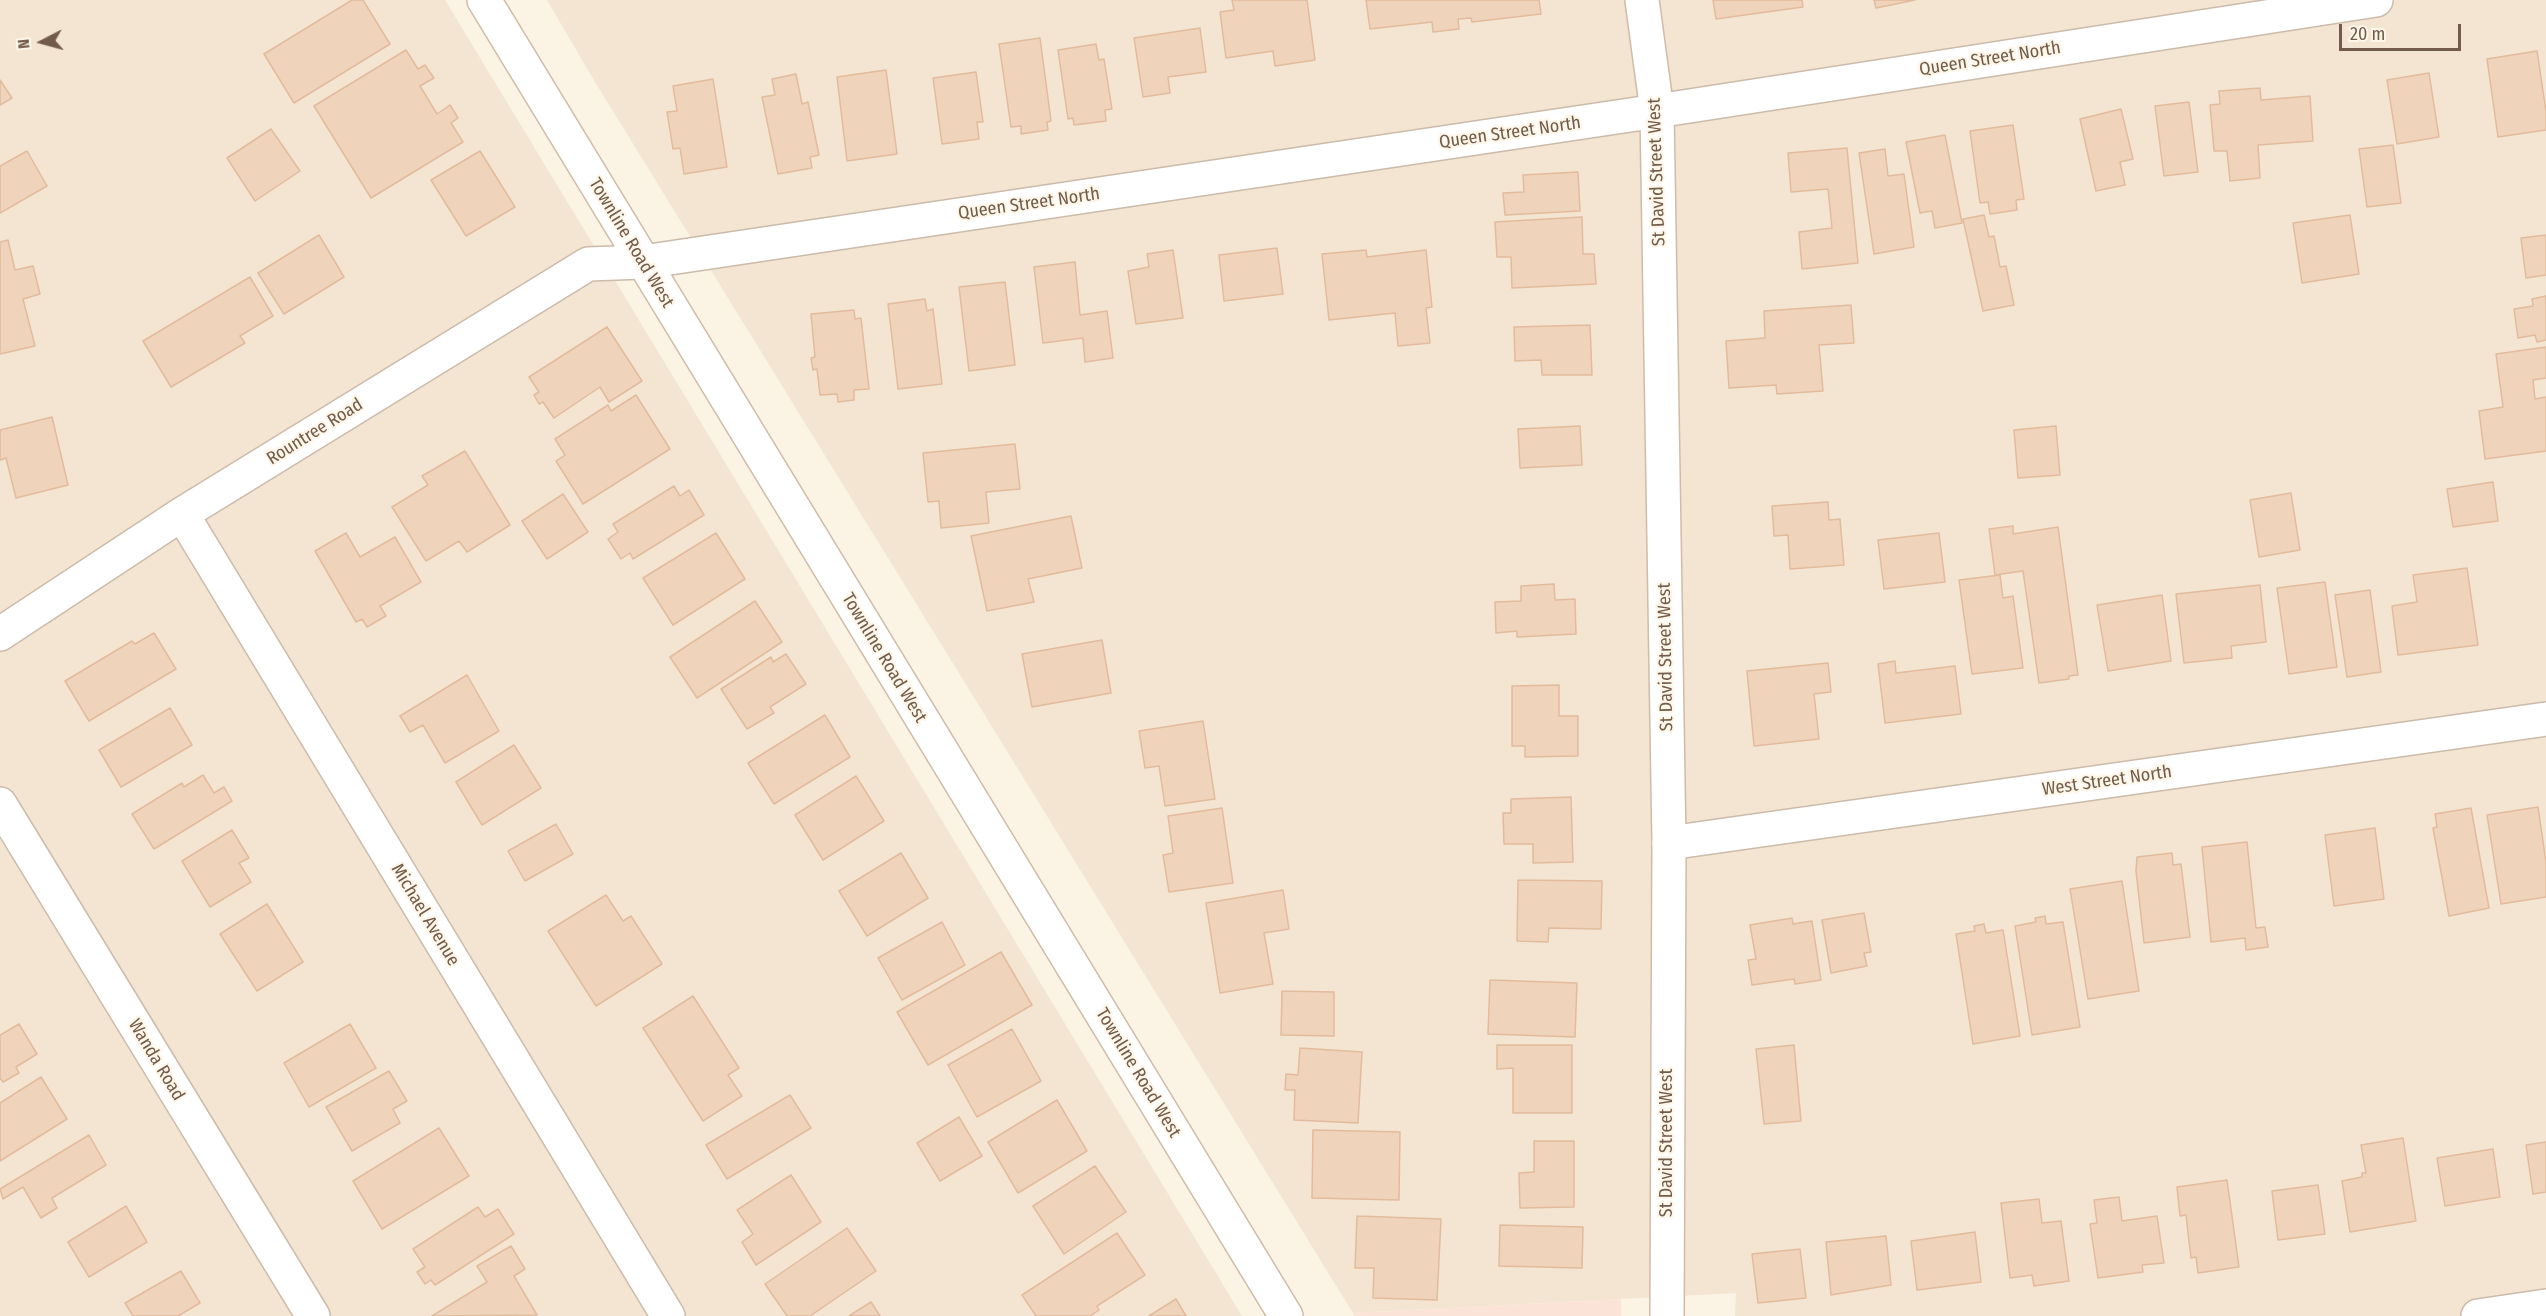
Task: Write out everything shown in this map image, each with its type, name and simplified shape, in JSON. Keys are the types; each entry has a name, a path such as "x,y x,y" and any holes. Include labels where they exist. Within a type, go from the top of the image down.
{"street":[{"name":"Townline Road West","path":"484,0 1286,1316"},
{"name":"St David Street West","path":"1642,0 1657,111 1669,843 1667,1316"},
{"name":"Queen Street North","path":"643,262 1657,111 2376,0"},
{"name":"Rountree Road","path":"0,634 182,514 588,264 643,262"},
{"name":"Michael Avenue","path":"182,514 668,1316"},
{"name":"West Street North","path":"1669,843 2546,719"},
{"name":"Wanda Road","path":"0,804 313,1316"},
{"path":"2478,1316 2546,1306"}],"shaded area":[{"path":"0,0 445,0 1242,1316 0,1316"},
{"path":"547,0 2546,0 2546,1316 1735,1316 1736,1293 1353,1313 595,82"},
{"path":"1621,1299 1621,1316 1355,1316 1353,1313"}],"building":[{"path":"352,0 363,0 390,44 294,103 264,54"},
{"path":"1232,0 1307,0 1315,60 1275,66 1273,51 1226,58 1220,12 1234,10"},
{"path":"1366,0 1539,0 1541,14 1472,22 1471,18 1458,19 1459,29 1433,32 1432,22 1370,29"},
{"path":"1713,0 1802,0 1803,7 1716,19"},
{"path":"1874,0 1915,0 1876,8"},
{"path":"1200,28 1206,72 1168,77 1170,93 1143,97 1134,38"},
{"path":"1040,38 1051,121 1047,122 1048,130 1021,134 1021,126 1011,127 999,44"},
{"path":"1096,44 1099,60 1104,59 1112,109 1105,110 1106,121 1074,125 1073,118 1068,119 1058,50"},
{"path":"406,50 418,69 425,65 434,78 420,86 437,114 450,105 458,118 451,123 463,142 371,198 314,106"},
{"path":"2537,51 2546,111 2546,130 2498,137 2487,59"},
{"path":"886,70 897,154 847,161 837,77"},
{"path":"976,72 983,122 977,122 979,139 942,144 933,78"},
{"path":"2429,73 2439,137 2397,144 2387,80"},
{"path":"796,74 802,104 808,102 819,155 810,157 812,168 778,174 762,97 775,95 772,79"},
{"path":"713,79 727,167 684,174 680,148 673,149 667,112 677,111 673,86"},
{"path":"0,80 12,98 0,105"},
{"path":"2260,88 2261,100 2310,96 2313,141 2258,145 2260,178 2230,181 2227,151 2214,151 2210,105 2220,104 2219,91"},
{"path":"2189,102 2198,172 2164,176 2155,106"},
{"path":"2121,109 2133,159 2120,162 2125,185 2096,191 2080,119"},
{"path":"2013,125 2024,199 2016,200 2017,210 1990,214 1988,202 1980,203 1970,131"},
{"path":"271,129 300,171 255,201 227,158"},
{"path":"1945,135 1962,223 1935,228 1932,211 1920,213 1906,142"},
{"path":"2393,145 2401,203 2367,207 2359,149"},
{"path":"1847,148 1858,263 1802,269 1799,232 1832,228 1828,189 1791,192 1788,153"},
{"path":"1885,149 1888,176 1904,174 1914,247 1874,254 1859,153"},
{"path":"27,151 47,186 0,213 0,166"},
{"path":"480,151 515,207 466,236 431,180"},
{"path":"1578,172 1580,211 1505,215 1503,193 1524,192 1523,175"},
{"path":"1984,215 1989,237 1994,236 2000,267 2006,266 2014,305 1983,311 1963,219"},
{"path":"2350,215 2359,274 2302,283 2293,223"},
{"path":"1582,217 1583,254 1594,254 1596,284 1512,288 1511,257 1497,257 1495,222"},
{"path":"319,235 344,277 284,314 258,273"},
{"path":"2546,235 2546,275 2526,278 2521,238"},
{"path":"8,240 15,270 33,266 40,294 23,299 35,346 0,354 0,242"},
{"path":"1277,248 1283,294 1224,301 1219,255"},
{"path":"1173,250 1183,318 1136,324 1128,271 1149,267 1147,254"},
{"path":"1366,250 1367,257 1426,250 1432,307 1426,308 1430,343 1398,346 1395,313 1329,320 1322,254"},
{"path":"1075,262 1080,315 1107,311 1113,358 1085,362 1083,338 1043,343 1034,267"},
{"path":"250,277 273,316 240,336 245,343 171,387 143,341"},
{"path":"1005,282 1015,365 969,371 959,287"},
{"path":"2546,296 2546,340 2537,342 2535,335 2518,338 2514,309 2533,306 2532,299"},
{"path":"925,299 927,311 933,309 942,384 898,389 888,304"},
{"path":"1851,305 1854,343 1819,345 1823,391 1777,394 1776,385 1729,388 1726,341 1765,338 1764,311"},
{"path":"854,310 855,319 861,318 869,389 854,390 854,400 838,402 837,394 820,395 817,369 813,370 811,358 815,357 811,314"},
{"path":"1590,325 1592,375 1542,375 1541,360 1515,361 1514,327"},
{"path":"607,327 642,381 609,402 600,387 554,418 543,402 539,404 534,395 539,392 529,377"},
{"path":"2546,347 2546,378 2533,380 2535,399 2546,397 2546,451 2485,459 2479,411 2503,407 2496,354"},
{"path":"636,395 670,449 583,504 556,461 565,455 555,439 608,405 611,411"},
{"path":"52,417 68,485 16,498 6,458 0,460 0,430"},
{"path":"1580,426 1582,465 1520,468 1518,429"},
{"path":"2056,426 2060,475 2018,478 2014,430"},
{"path":"1015,444 1020,489 986,492 989,523 941,528 939,501 928,502 923,453"},
{"path":"465,451 510,525 467,552 459,541 426,561 392,507 428,485 422,476"},
{"path":"2493,482 2498,521 2453,527 2447,489"},
{"path":"674,486 680,496 689,490 704,515 633,559 630,553 621,559 608,539 618,532 613,524"},
{"path":"2291,493 2300,550 2259,557 2250,500"},
{"path":"563,494 588,532 547,559 522,521"},
{"path":"1828,502 1829,520 1840,519 1844,565 1790,569 1788,535 1774,536 1772,506"},
{"path":"1071,516 1082,568 1028,579 1034,602 987,611 971,536"},
{"path":"2013,526 2013,534 2058,527 2078,675 2069,676 2069,679 2039,683 2023,571 1995,575 1989,529"},
{"path":"346,533 360,557 395,537 421,582 380,606 386,616 367,627 362,619 356,622 315,551"},
{"path":"716,533 745,579 673,625 643,578"},
{"path":"1939,533 1945,582 1884,589 1878,540"},
{"path":"2467,568 2478,645 2398,655 2392,606 2417,602 2413,575"},
{"path":"2000,575 2003,598 2013,596 2023,668 1972,674 1959,580"},
{"path":"2325,582 2337,667 2289,674 2277,588"},
{"path":"1554,584 1555,600 1575,599 1576,634 1517,637 1517,631 1496,633 1495,602 1521,601 1521,586"},
{"path":"2260,585 2266,642 2231,646 2232,658 2184,663 2176,594"},
{"path":"2370,590 2381,672 2347,677 2335,595"},
{"path":"2162,595 2171,661 2108,671 2097,605"},
{"path":"755,601 782,642 697,698 670,657"},
{"path":"154,633 176,669 89,721 65,681 132,641 135,644"},
{"path":"1102,640 1111,693 1032,707 1022,654"},
{"path":"786,654 806,684 770,707 774,713 747,729 721,689 771,657 773,662"},
{"path":"1895,661 1896,673 1955,666 1961,714 1885,723 1878,664"},
{"path":"1828,663 1831,692 1814,694 1819,739 1754,746 1747,671"},
{"path":"467,675 499,731 445,763 423,725 410,732 400,716"},
{"path":"1559,685 1559,716 1578,716 1578,756 1525,757 1525,746 1512,746 1512,686"},
{"path":"170,708 192,745 121,787 99,750"},
{"path":"825,715 850,757 774,804 748,763"},
{"path":"1203,721 1215,799 1165,806 1159,766 1145,768 1139,731"},
{"path":"514,745 541,788 482,825 456,782"},
{"path":"203,775 214,793 224,787 232,801 154,849 132,814 182,783 184,787"},
{"path":"856,776 884,821 823,860 795,815"},
{"path":"1571,797 1573,862 1533,863 1533,844 1504,844 1503,813 1511,813 1511,799"},
{"path":"2538,807 2546,862 2546,897 2501,904 2487,815"},
{"path":"1222,808 1233,883 1169,892 1163,855 1173,853 1168,816"},
{"path":"2471,808 2489,908 2449,916 2433,828 2437,827 2435,814"},
{"path":"556,824 573,854 525,881 508,851"},
{"path":"2375,828 2384,899 2334,906 2325,835"},
{"path":"232,830 249,858 239,863 251,882 210,907 182,861"},
{"path":"2247,842 2256,928 2265,927 2268,947 2246,950 2245,938 2211,942 2202,847"},
{"path":"901,853 928,898 867,936 839,891"},
{"path":"2172,853 2173,865 2181,864 2190,937 2144,943 2136,871 2137,857"},
{"path":"1518,880 1602,881 1601,929 1549,928 1548,942 1517,941"},
{"path":"2122,881 2139,991 2088,999 2070,889"},
{"path":"1283,890 1289,929 1264,933 1273,984 1220,993 1206,903"},
{"path":"606,895 623,921 631,916 662,964 596,1006 548,931"},
{"path":"267,904 303,962 257,991 220,934"},
{"path":"1864,913 1871,952 1864,953 1867,966 1831,973 1822,920"},
{"path":"2045,916 2046,924 2063,922 2080,1027 2032,1035 2015,926 2036,922 2035,918"},
{"path":"1792,918 1793,924 1812,921 1821,980 1795,984 1794,979 1752,985 1748,960 1756,959 1750,925"},
{"path":"942,922 965,965 902,1000 878,958"},
{"path":"1984,924 1986,933 2003,930 2020,1036 1973,1044 1956,934 1975,931 1974,926"},
{"path":"1001,952 1032,1005 928,1065 897,1012"},
{"path":"1490,980 1577,983 1575,1037 1488,1034"},
{"path":"1282,991 1334,992 1334,1036 1281,1035"},
{"path":"693,996 739,1068 728,1075 742,1096 703,1121 643,1028"},
{"path":"19,1024 37,1054 16,1067 19,1073 3,1082 0,1078 0,1035"},
{"path":"350,1024 376,1068 309,1107 284,1063"},
{"path":"1012,1029 1041,1081 977,1117 948,1065"},
{"path":"1497,1045 1572,1045 1572,1113 1513,1113 1513,1068 1497,1069"},
{"path":"1794,1045 1801,1121 1764,1124 1756,1049"},
{"path":"1300,1048 1362,1052 1358,1123 1294,1120 1295,1090 1285,1090 1286,1074 1298,1075"},
{"path":"389,1071 407,1101 393,1109 400,1123 352,1151 326,1107"},
{"path":"41,1077 67,1119 0,1161 0,1103"},
{"path":"790,1095 811,1128 727,1179 706,1145"},
{"path":"1057,1100 1087,1151 1018,1193 988,1142"},
{"path":"959,1117 982,1156 940,1181 917,1143"},
{"path":"439,1128 469,1176 382,1229 353,1181"},
{"path":"1313,1130 1400,1132 1399,1200 1312,1198"},
{"path":"89,1135 106,1165 52,1198 57,1208 41,1218 23,1187 3,1199 0,1189"},
{"path":"2403,1138 2416,1221 2350,1232 2342,1181 2362,1177 2362,1173 2366,1173 2361,1145"},
{"path":"1534,1141 1574,1141 1574,1207 1520,1208 1519,1173 1534,1172"},
{"path":"2546,1142 2546,1192 2533,1194 2526,1145"},
{"path":"2493,1149 2500,1197 2445,1206 2437,1158"},
{"path":"1095,1166 1126,1212 1064,1254 1033,1206"},
{"path":"791,1175 821,1222 756,1265 742,1242 753,1234 737,1210"},
{"path":"2227,1180 2239,1267 2198,1273 2196,1257 2191,1258 2186,1215 2180,1216 2177,1187"},
{"path":"2318,1185 2325,1234 2278,1240 2272,1191"},
{"path":"2119,1197 2122,1221 2157,1216 2164,1263 2142,1265 2143,1272 2098,1278 2090,1224 2097,1223 2094,1200"},
{"path":"2039,1199 2042,1223 2061,1221 2069,1281 2034,1286 2032,1275 2010,1278 2001,1203"},
{"path":"126,1206 147,1242 89,1277 68,1242"},
{"path":"478,1207 485,1217 498,1209 514,1234 435,1285 431,1280 425,1284 417,1272 425,1267 413,1249"},
{"path":"1357,1216 1441,1219 1437,1300 1373,1298 1374,1268 1355,1268"},
{"path":"1500,1225 1583,1227 1582,1268 1499,1266"},
{"path":"847,1228 876,1271 810,1316 787,1316 765,1284"},
{"path":"1975,1232 1981,1282 1917,1290 1911,1241"},
{"path":"1117,1233 1145,1275 1097,1306 1099,1310 1090,1316 1036,1316 1022,1295"},
{"path":"1886,1236 1891,1285 1831,1295 1826,1242"},
{"path":"511,1246 525,1269 514,1276 537,1315 432,1316 487,1282 477,1266"},
{"path":"1800,1249 1806,1298 1758,1303 1752,1254"},
{"path":"181,1271 200,1303 178,1316 133,1316 125,1303"},
{"path":"1176,1299 1186,1316 1149,1316"},
{"path":"871,1302 880,1316 849,1316"}]}
